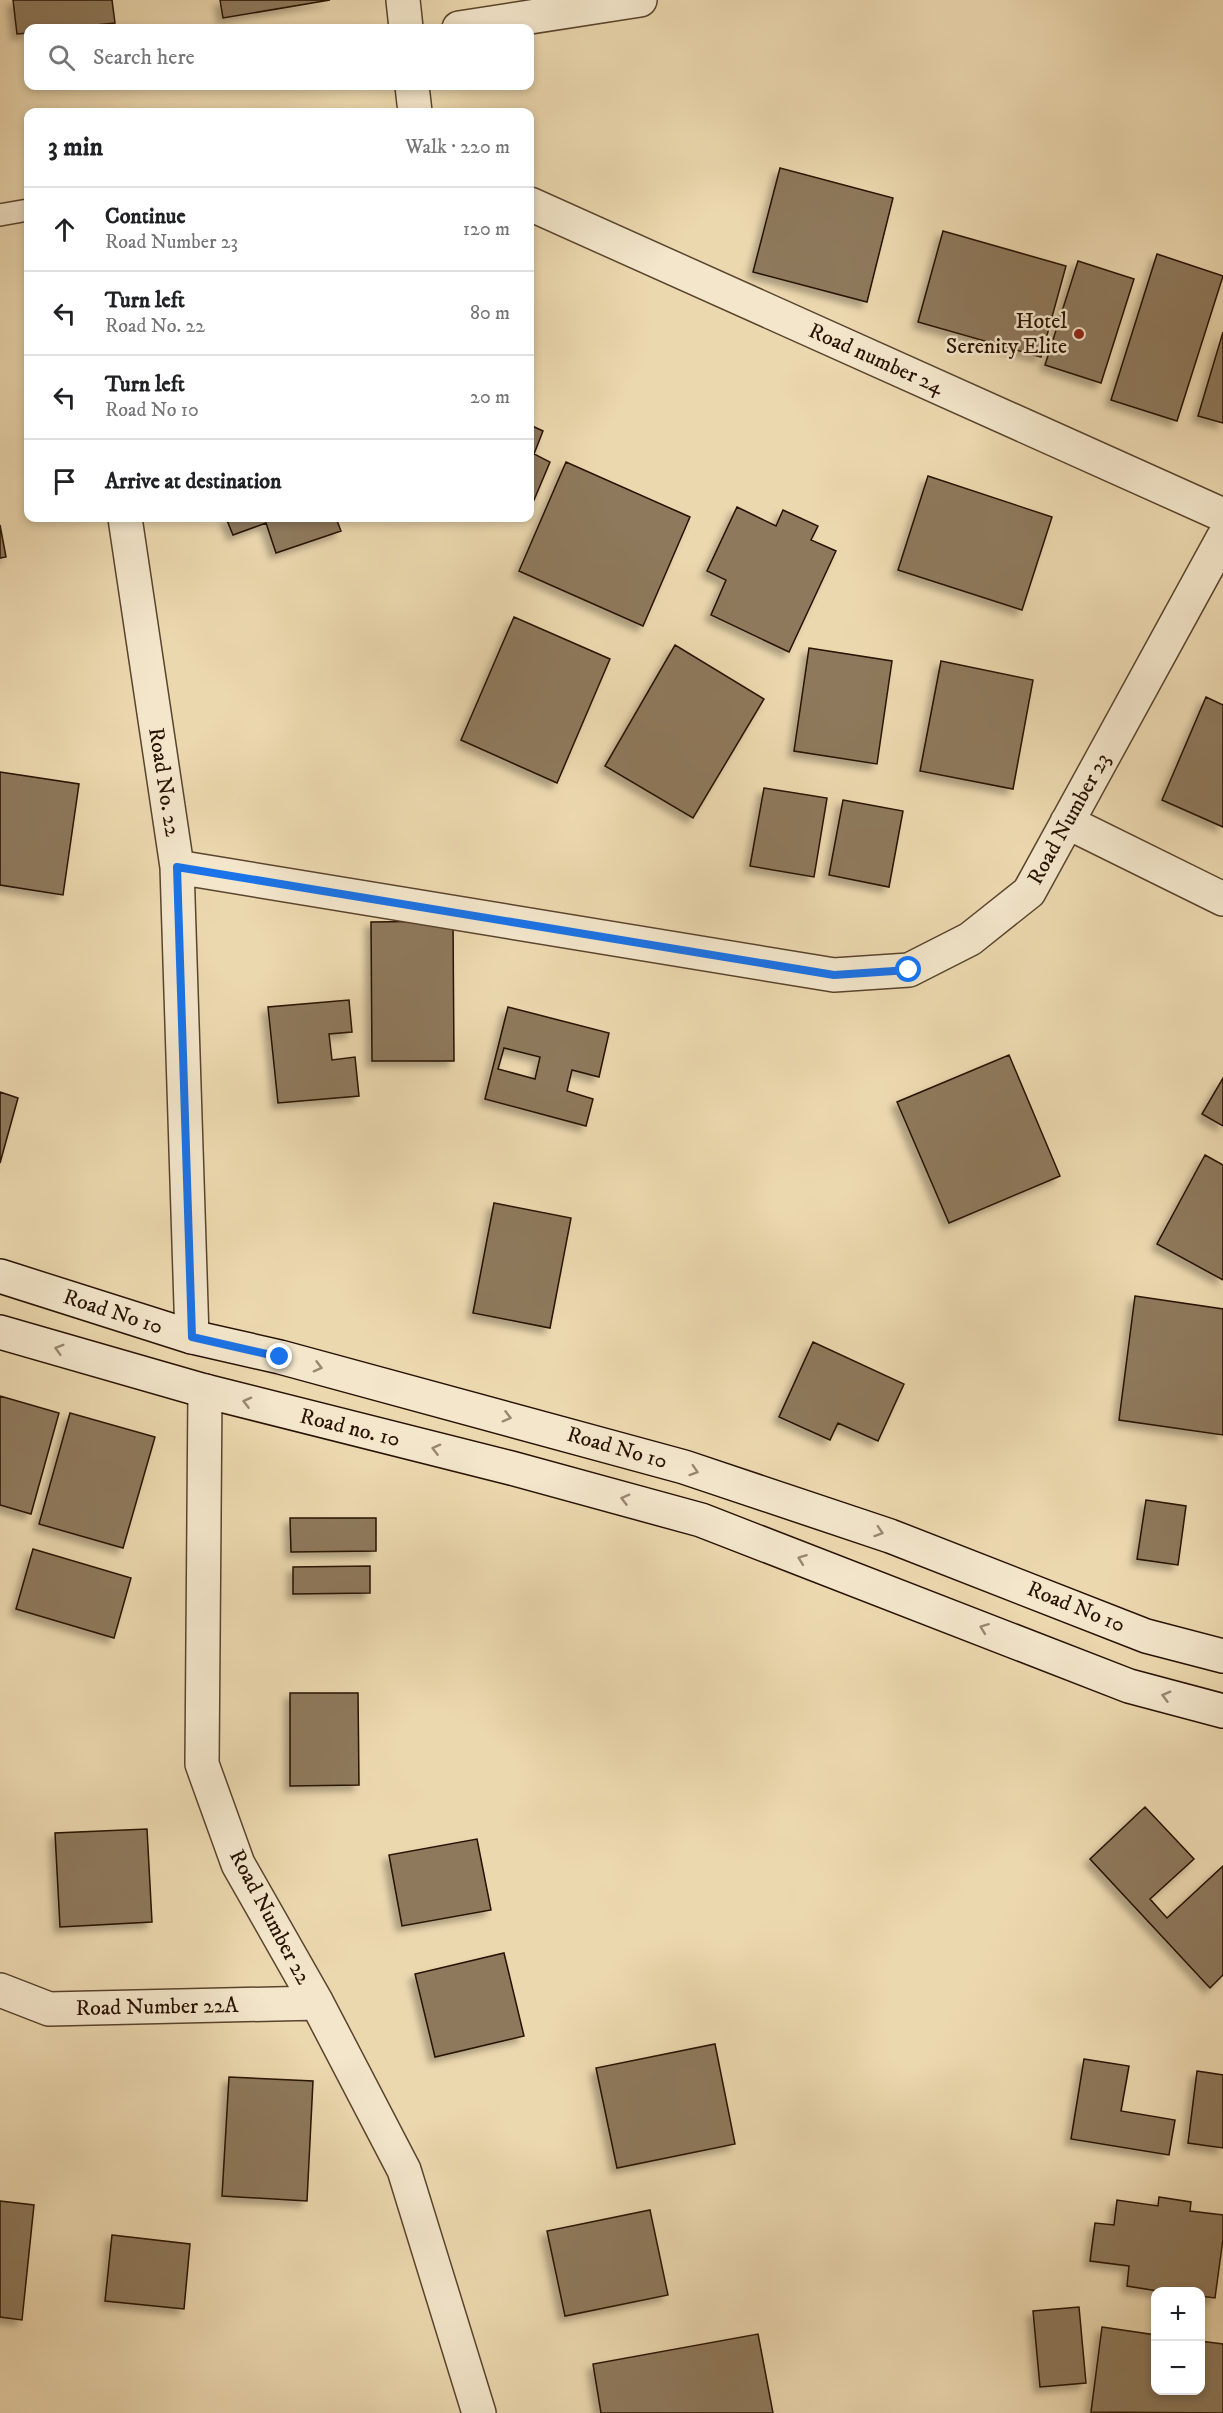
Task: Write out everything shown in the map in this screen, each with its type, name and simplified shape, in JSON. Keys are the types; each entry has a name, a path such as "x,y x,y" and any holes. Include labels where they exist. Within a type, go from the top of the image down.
{"street":[{"path":"404,0 406,24"},
{"path":"485,24 640,0"},
{"path":"412,90 415,108"},
{"name":"Road number 24","path":"534,206 1223,515"},
{"name":"Road No. 22","path":"126,522 177,867 192,1337"},
{"name":"Road Number 23","path":"177,867 834,975 909,970 970,939 1029,892 1223,538"},
{"path":"1067,822 1223,899"},
{"name":"Road No 10","path":"0,1276 192,1337 380,1384 684,1467 890,1536 1146,1636 1223,1656"},
{"name":"Road no. 10","path":"0,1332 205,1391 511,1468 701,1520 1129,1686 1223,1711"},
{"name":"Road Number 22","path":"205,1391 202,1764 238,1864 317,2003 404,2170 479,2413"},
{"name":"Road Number 22A","path":"0,1990 49,2009 317,2003"}],"lane":[{"path":"0,215 24,211"}],"building":[{"path":"13,0 112,0 115,23 24,24 24,33 17,34"},
{"path":"220,0 330,0 223,18"},
{"path":"780,168 893,198 867,302 753,272"},
{"path":"943,231 1066,266 1041,357 918,322"},
{"path":"1157,254 1223,276 1177,421 1111,400"},
{"path":"1078,261 1134,279 1101,383 1045,365"},
{"path":"1223,332 1223,423 1198,416"},
{"path":"534,427 543,431 534,454"},
{"path":"534,454 550,462 534,500"},
{"path":"566,462 690,517 643,626 519,571"},
{"path":"928,476 1052,517 1022,610 898,570"},
{"path":"737,507 776,526 783,510 818,526 811,540 836,551 789,652 711,615 726,580 707,571"},
{"path":"228,522 338,522 341,531 276,553 266,523 233,535"},
{"path":"0,525 6,557 0,558"},
{"path":"514,617 610,659 557,783 461,740"},
{"path":"675,645 764,699 693,818 605,766"},
{"path":"809,648 892,661 877,764 794,751"},
{"path":"941,661 1033,680 1013,789 920,771"},
{"path":"1206,697 1223,705 1223,827 1162,800"},
{"path":"0,772 79,784 63,895 0,885"},
{"path":"764,788 827,798 814,877 750,866"},
{"path":"843,800 903,811 889,887 829,875"},
{"path":"453,921 454,1061 372,1061 371,922"},
{"path":"349,1000 352,1032 329,1034 332,1060 355,1057 359,1096 278,1103 268,1007"},
{"path":"508,1007 609,1033 599,1077 572,1070 567,1091 593,1099 586,1126 485,1099","holes":["504,1048 540,1057 535,1079 498,1069"]},
{"path":"1009,1055 1060,1176 949,1223 897,1102"},
{"path":"1223,1078 1223,1126 1202,1114"},
{"path":"0,1092 18,1098 0,1163"},
{"path":"1205,1155 1223,1165 1223,1280 1157,1244"},
{"path":"494,1203 571,1218 550,1328 473,1313"},
{"path":"1135,1296 1223,1309 1223,1435 1119,1420"},
{"path":"813,1342 904,1384 878,1441 838,1423 830,1440 779,1417"},
{"path":"0,1396 59,1413 31,1514 0,1505"},
{"path":"70,1413 155,1437 123,1548 39,1524"},
{"path":"1146,1500 1186,1506 1178,1565 1137,1559"},
{"path":"290,1518 376,1518 376,1551 291,1552"},
{"path":"33,1549 131,1578 114,1638 16,1609"},
{"path":"370,1566 370,1593 293,1594 293,1567"},
{"path":"290,1693 358,1693 359,1785 290,1786"},
{"path":"1145,1807 1194,1859 1150,1899 1167,1918 1223,1866 1223,1975 1210,1988 1090,1859"},
{"path":"147,1829 152,1922 60,1927 55,1833"},
{"path":"477,1839 491,1910 402,1926 389,1855"},
{"path":"504,1953 524,2036 435,2057 415,1974"},
{"path":"715,2044 735,2144 617,2168 596,2068"},
{"path":"1084,2059 1129,2066 1121,2111 1175,2120 1169,2155 1071,2139"},
{"path":"1197,2071 1223,2075 1223,2148 1188,2143"},
{"path":"229,2077 313,2081 307,2201 222,2196"},
{"path":"1159,2197 1191,2202 1190,2211 1223,2215 1223,2239 1215,2298 1205,2297 1205,2287 1151,2287 1151,2290 1127,2286 1129,2266 1090,2261 1095,2223 1114,2225 1117,2200 1158,2206"},
{"path":"0,2201 34,2205 22,2320 0,2317"},
{"path":"650,2210 668,2295 565,2316 547,2231"},
{"path":"112,2235 190,2244 184,2309 105,2301"},
{"path":"1079,2307 1086,2383 1040,2387 1033,2311"},
{"path":"1102,2327 1151,2334 1151,2395 1205,2395 1205,2342 1223,2344 1223,2413 1091,2412"},
{"path":"758,2334 773,2413 601,2413 593,2364"}],"place":[{"name":"Hotel Serenity Elite","path":"1079,334"}],"route":[{"path":"280,1357 192,1337 177,867 834,975 909,970"}]}
